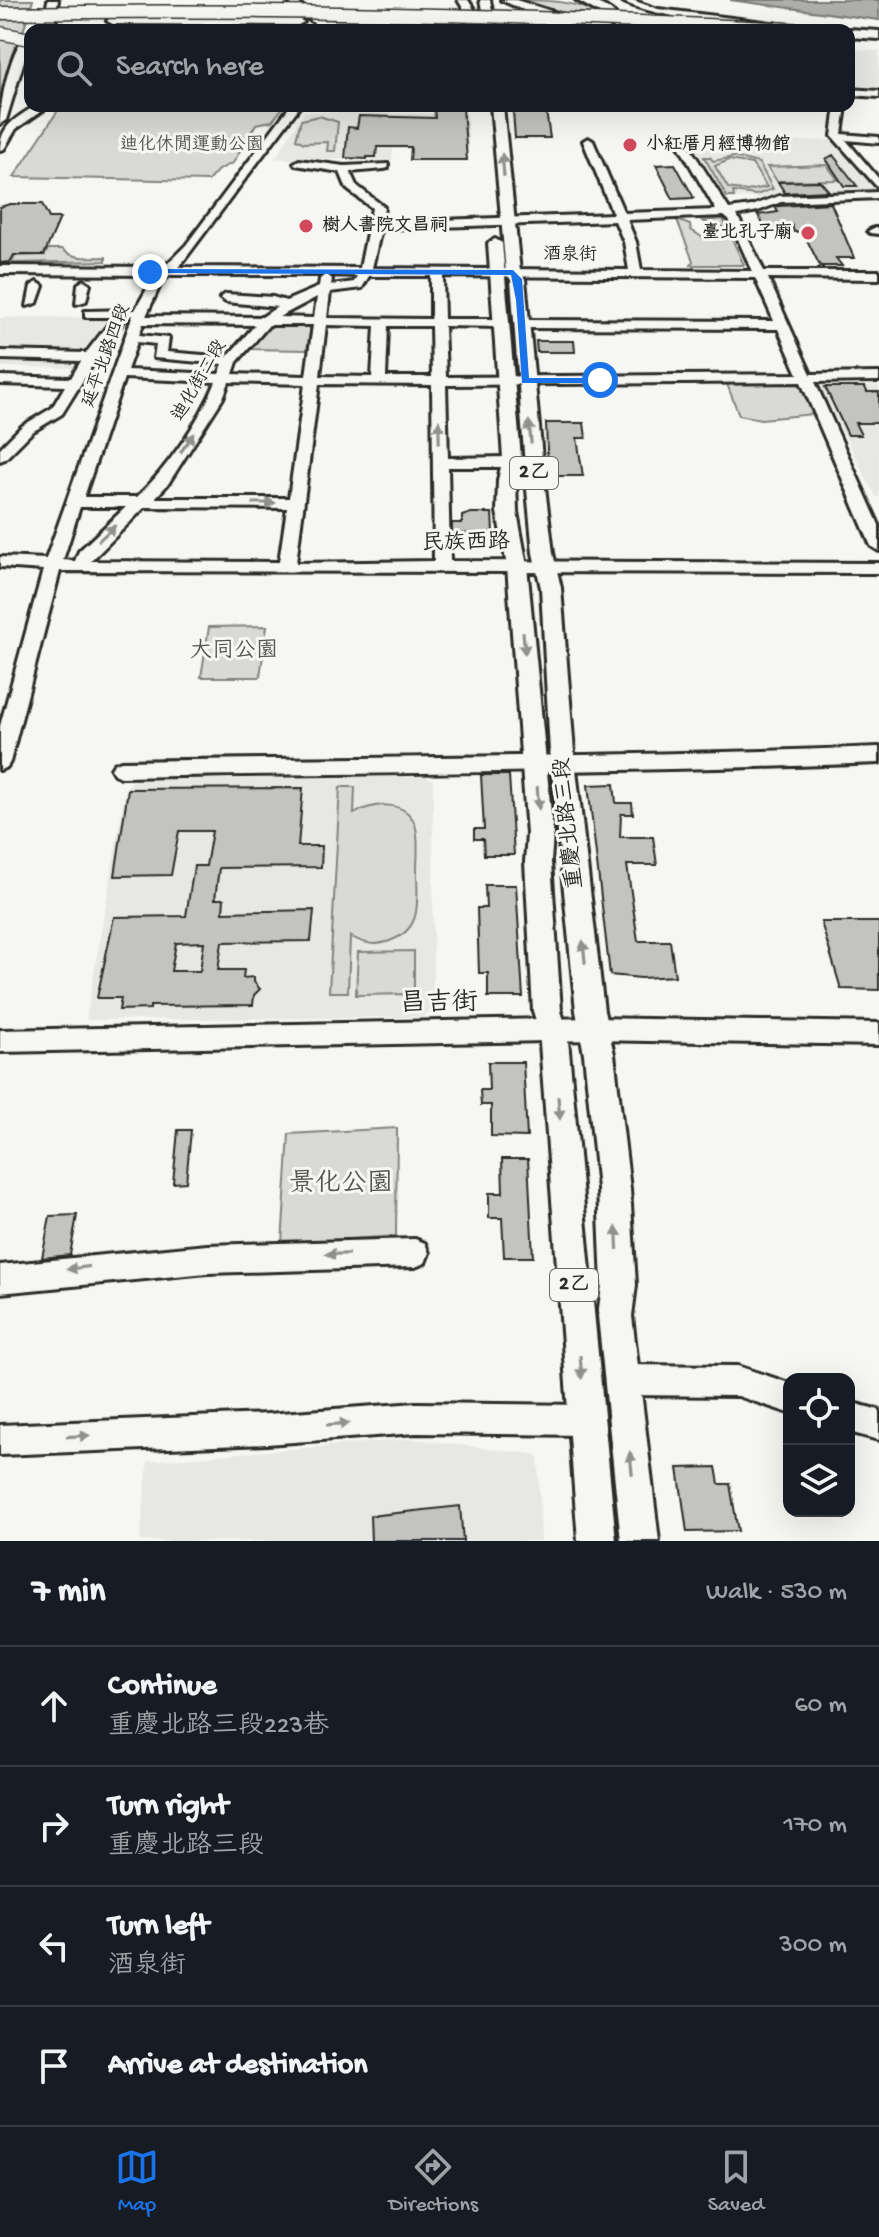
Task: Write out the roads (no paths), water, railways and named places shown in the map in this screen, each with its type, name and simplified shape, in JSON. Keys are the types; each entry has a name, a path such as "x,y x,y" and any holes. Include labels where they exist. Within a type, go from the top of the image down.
{"highway":[{"path":"304,16 321,0"},
{"path":"0,23 304,16 335,0"},
{"path":"389,0 391,7 404,12 458,24"},
{"path":"463,0 474,24"},
{"path":"506,0 539,13 590,24"},
{"path":"581,0 614,16 617,24"},
{"path":"112,21 248,11 458,24"},
{"path":"0,23 369,12 689,24"},
{"path":"112,21 219,24"},
{"path":"112,21 159,24"},
{"path":"0,23 24,25"},
{"path":"0,23 24,38"},
{"path":"523,24 555,24"},
{"path":"855,39 879,41"}],"main road":[{"path":"473,0 474,24"},
{"path":"485,0 490,24"},
{"path":"53,3 50,19 55,24"},
{"path":"36,24 40,4"},
{"path":"0,120 24,51"},
{"path":"0,120 19,98"},
{"path":"0,146 12,127 33,112"},
{"path":"485,112 491,189"},
{"name":"重慶北路三段","path":"497,112 504,273 500,323 515,382 551,588 563,761 614,1189 619,1285 615,1316 640,1541"},
{"name":"重慶北路三段","path":"492,204 501,222"},
{"name":"重慶北路三段","path":"504,273 518,279 522,324 507,492 535,763 547,1011 553,1030 597,1541"}],"street":[{"path":"624,0 657,11 772,24"},
{"path":"855,91 879,93"},
{"name":"延平北路四段","path":"0,762 53,566 121,374 135,315 291,112"},
{"path":"840,112 837,136 877,180"},
{"path":"837,136 879,140"},
{"path":"588,141 630,242 636,273"},
{"path":"681,141 720,208 735,219 879,546"},
{"path":"858,160 879,161"},
{"path":"299,163 344,169 384,166"},
{"path":"344,169 351,187 378,207 365,272"},
{"path":"376,226 727,213 754,209 779,199 879,195"},
{"name":"酒泉街","path":"0,270 162,276 327,272 879,275"},
{"path":"287,568 327,272"},
{"name":"迪化街二段","path":"81,566 85,555 160,484 216,398 231,361 265,321 286,306 325,289 358,285 365,272"},
{"path":"437,272 442,566"},
{"path":"162,276 194,285"},
{"path":"80,301 84,284"},
{"path":"31,303 37,286"},
{"path":"226,298 273,301 286,306"},
{"path":"90,314 265,321 500,323"},
{"path":"0,456 27,429 57,411 90,357 135,315"},
{"path":"379,381 382,322"},
{"path":"522,324 781,325"},
{"path":"132,338 164,341 159,355 163,356 231,361"},
{"path":"0,355 90,357"},
{"path":"121,374 222,380 515,382 879,377"},
{"path":"0,380 74,382"},
{"path":"439,463 509,462"},
{"path":"74,502 296,503"},
{"name":"民族西路","path":"0,562 39,562 53,566 287,568 545,565 879,568"},
{"name":"民族西路","path":"0,572 35,572 53,566"},
{"path":"121,769 563,761 656,764 879,755"},
{"name":"昌吉街","path":"0,1041 593,1029 879,1034"},
{"path":"0,1279 101,1265 273,1254 415,1253"},
{"path":"622,1380 738,1381 783,1396"},
{"path":"0,1440 267,1429 416,1418 586,1420"},
{"path":"855,1419 879,1425"}],"place":[{"name":"小紅厝月經博物館","path":"630,145"},
{"name":"樹人書院文昌祠","path":"306,226"},
{"name":"臺北孔子廟","path":"808,233"}],"park label":[{"name":"迪化休閒運動公園","path":"192,145"},
{"name":"大同公園","path":"234,652"},
{"name":"景化公園","path":"341,1185"}]}
